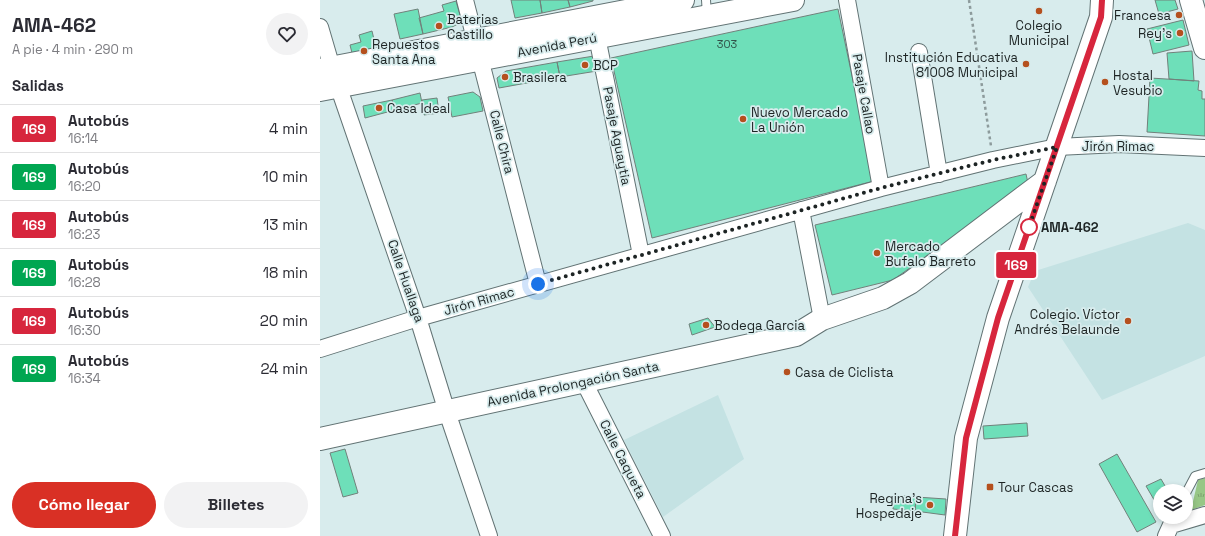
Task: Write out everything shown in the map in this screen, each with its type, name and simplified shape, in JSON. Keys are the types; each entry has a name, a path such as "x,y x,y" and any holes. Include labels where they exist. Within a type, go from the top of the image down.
{"street":[{"name":"Calle Chira","path":"465,0 538,284"},
{"name":"Avenida Perú","path":"595,27 683,0"},
{"name":"Pasaje Callao","path":"847,0 881,188"},
{"path":"955,536 966,438 998,318 1101,17 1102,0"},
{"path":"1191,0 1205,48"},
{"name":"Avenida Perú","path":"328,79 595,27 706,8 780,1"},
{"name":"Calle Huallaga","path":"320,27 328,79 418,318 445,405 489,536"},
{"name":"Pasaje Aguaytia","path":"595,27 641,255"},
{"path":"919,52 938,167"},
{"name":"Jirón Rimac","path":"320,349 418,318 881,188 938,167 993,160 1057,147 1119,144 1205,148"},
{"name":"Avenida Prolongación Santa","path":"320,425 584,382 796,335 822,319 883,298 910,283 1045,181"},
{"path":"801,210 822,319"},
{"path":"981,229 1004,228 1015,232 1025,239"},
{"name":"Avenida Prolongación Santa","path":"320,439 445,405 792,321 822,319"},
{"name":"Calle Caqueta","path":"584,382 662,536"},
{"path":"1171,526 1205,515"}],"lane":[{"path":"1191,484 1195,476 1205,473"}],"path":[{"path":"969,0 993,160"}],"shaded area":[{"name":"Colegio. Víctor Andrés Belaunde","path":"1188,223 1205,230 1205,356 1102,400 1028,287 1035,271"},
{"path":"718,395 744,459 663,517 624,440"}],"green space":[{"path":"1205,478 1205,505 1193,509 1193,501 1198,480"}],"building":[{"path":"511,0 540,0 542,13 515,18"},
{"path":"540,0 568,0 570,7 542,13"},
{"path":"568,0 593,0 593,1 570,7"},
{"path":"1155,0 1175,0 1178,9 1159,14"},
{"path":"456,1 462,22 452,27 423,34 419,18 444,11 442,5"},
{"path":"418,9 423,34 400,39 394,14"},
{"name":"Nuevo Mercado La Unión","path":"838,9 874,181 652,238 611,58"},
{"path":"1183,20 1189,45 1153,54 1147,29"},
{"path":"372,31 377,52 353,57 350,45 361,42 359,35"},
{"path":"1192,51 1194,81 1169,79 1167,53"},
{"path":"594,56 597,71 560,77 557,62"},
{"path":"557,62 560,77 499,88 497,78 506,71"},
{"path":"1150,78 1199,81 1198,90 1202,91 1202,99 1205,99 1205,136 1147,132"},
{"path":"473,92 480,97 483,111 452,117 448,97"},
{"path":"420,93 422,103 395,110 392,100"},
{"path":"437,98 439,113 424,115 422,100"},
{"name":"Casa Ideal","path":"392,100 395,110 365,118 363,106"},
{"name":"Mercado Bufalo Barreto","path":"1026,174 1028,183 893,280 832,295 815,225"},
{"path":"708,318 715,327 692,335 689,324"},
{"path":"1027,423 1028,436 984,439 983,426"},
{"path":"345,449 358,493 343,497 330,453"},
{"path":"1117,454 1153,517 1153,524 1137,532 1099,464"},
{"path":"1161,479 1164,484 1153,484 1153,498 1146,486"},
{"path":"894,495 916,497 915,511 893,509"},
{"name":"Regina's Hospedaje","path":"916,497 946,499 945,515 915,511"}],"bus line":[{"name":"169","path":"955,536 966,438 998,318 1101,17 1102,0"}],"place":[{"name":"Colegio Municipal","path":"1039,11"},
{"name":"Francesa","path":"1179,15"},
{"name":"Baterias Castillo","path":"439,26"},
{"name":"Rey's","path":"1180,33"},
{"name":"Repuestos Santa Ana","path":"364,51"},
{"name":"Institución Educativa 81008 Municipal","path":"1026,64"},
{"name":"BCP","path":"585,65"},
{"name":"Brasilera","path":"505,77"},
{"name":"Hostal Vesubio","path":"1105,82"},
{"name":"Casa Ideal","path":"379,108"},
{"name":"Nuevo Mercado La Unión","path":"743,119"},
{"name":"AMA-462","path":"1029,227"},
{"name":"Mercado Bufalo Barreto","path":"877,253"},
{"name":"Colegio. Víctor Andrés Belaunde","path":"1128,321"},
{"name":"Bodega Garcia","path":"706,325"},
{"name":"Casa de Ciclista","path":"787,372"},
{"name":"Tour Cascas","path":"990,487"},
{"name":"Regina's Hospedaje","path":"930,505"}],"route":[{"path":"538,284 881,188 993,160 1057,147 1029,227"}]}
